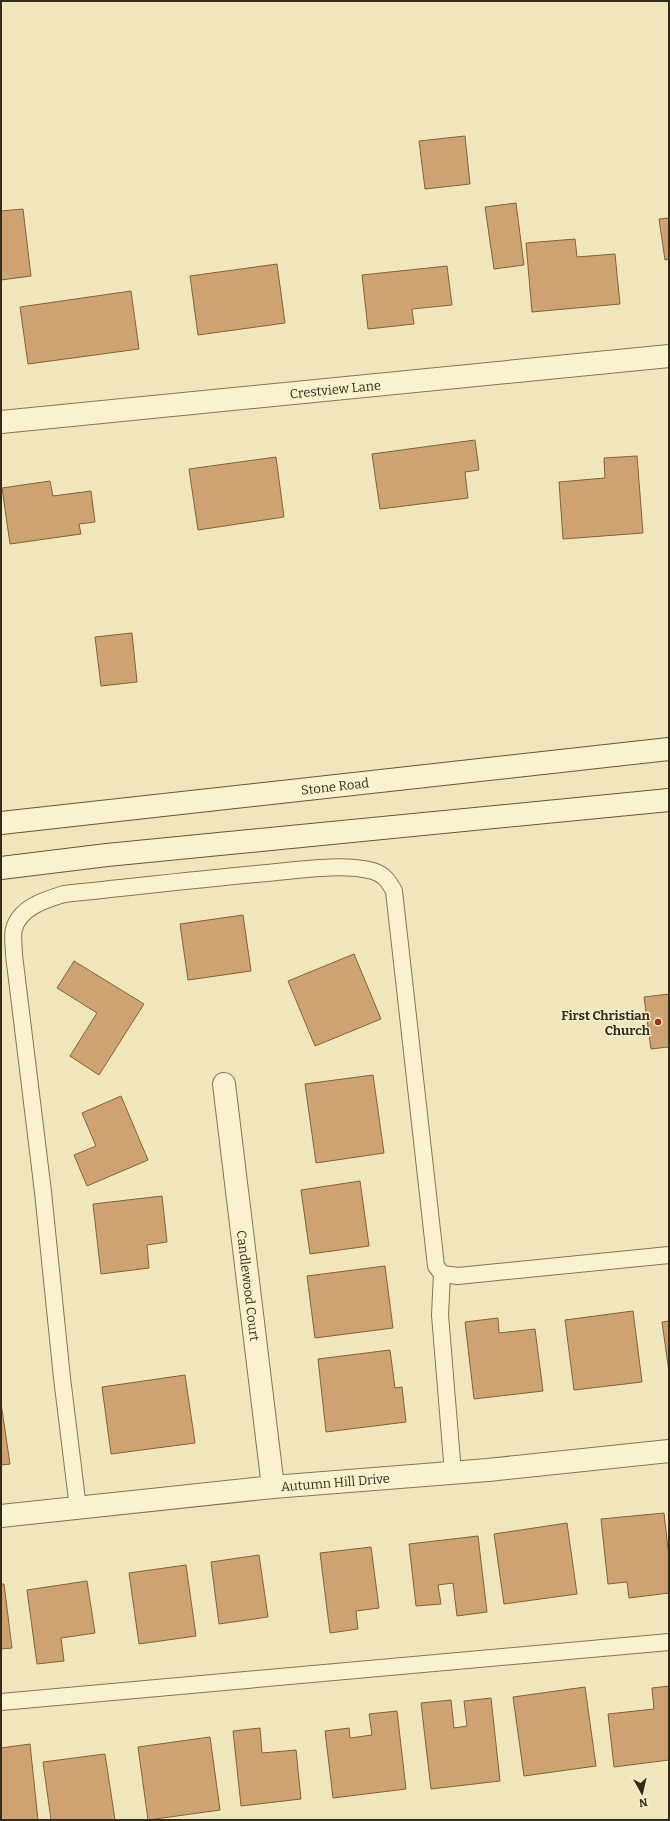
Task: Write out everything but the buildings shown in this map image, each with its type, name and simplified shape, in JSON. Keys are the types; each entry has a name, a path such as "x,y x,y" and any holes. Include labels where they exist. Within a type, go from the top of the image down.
{"street":[{"name":"Crestview Lane","path":"1,422 669,356"},
{"name":"Stone Road","path":"1,823 669,749"},
{"path":"1,868 108,855 669,800"},
{"name":"Candlewood Court","path":"224,1084 273,1487"},
{"name":"Autumn Hill Drive","path":"1,1516 273,1487 453,1473 669,1451"}],"lane":[{"path":"78,1508 62,1378 43,1192 14,955 14,929 22,914 39,902 64,894 307,870 349,868 374,872 388,880 394,891 436,1266 442,1274 440,1315 453,1473"},
{"path":"442,1274 458,1276 669,1255"},
{"path":"1,1702 669,1642"}],"place":[{"name":"First Christian Church","path":"658,1022"}]}
